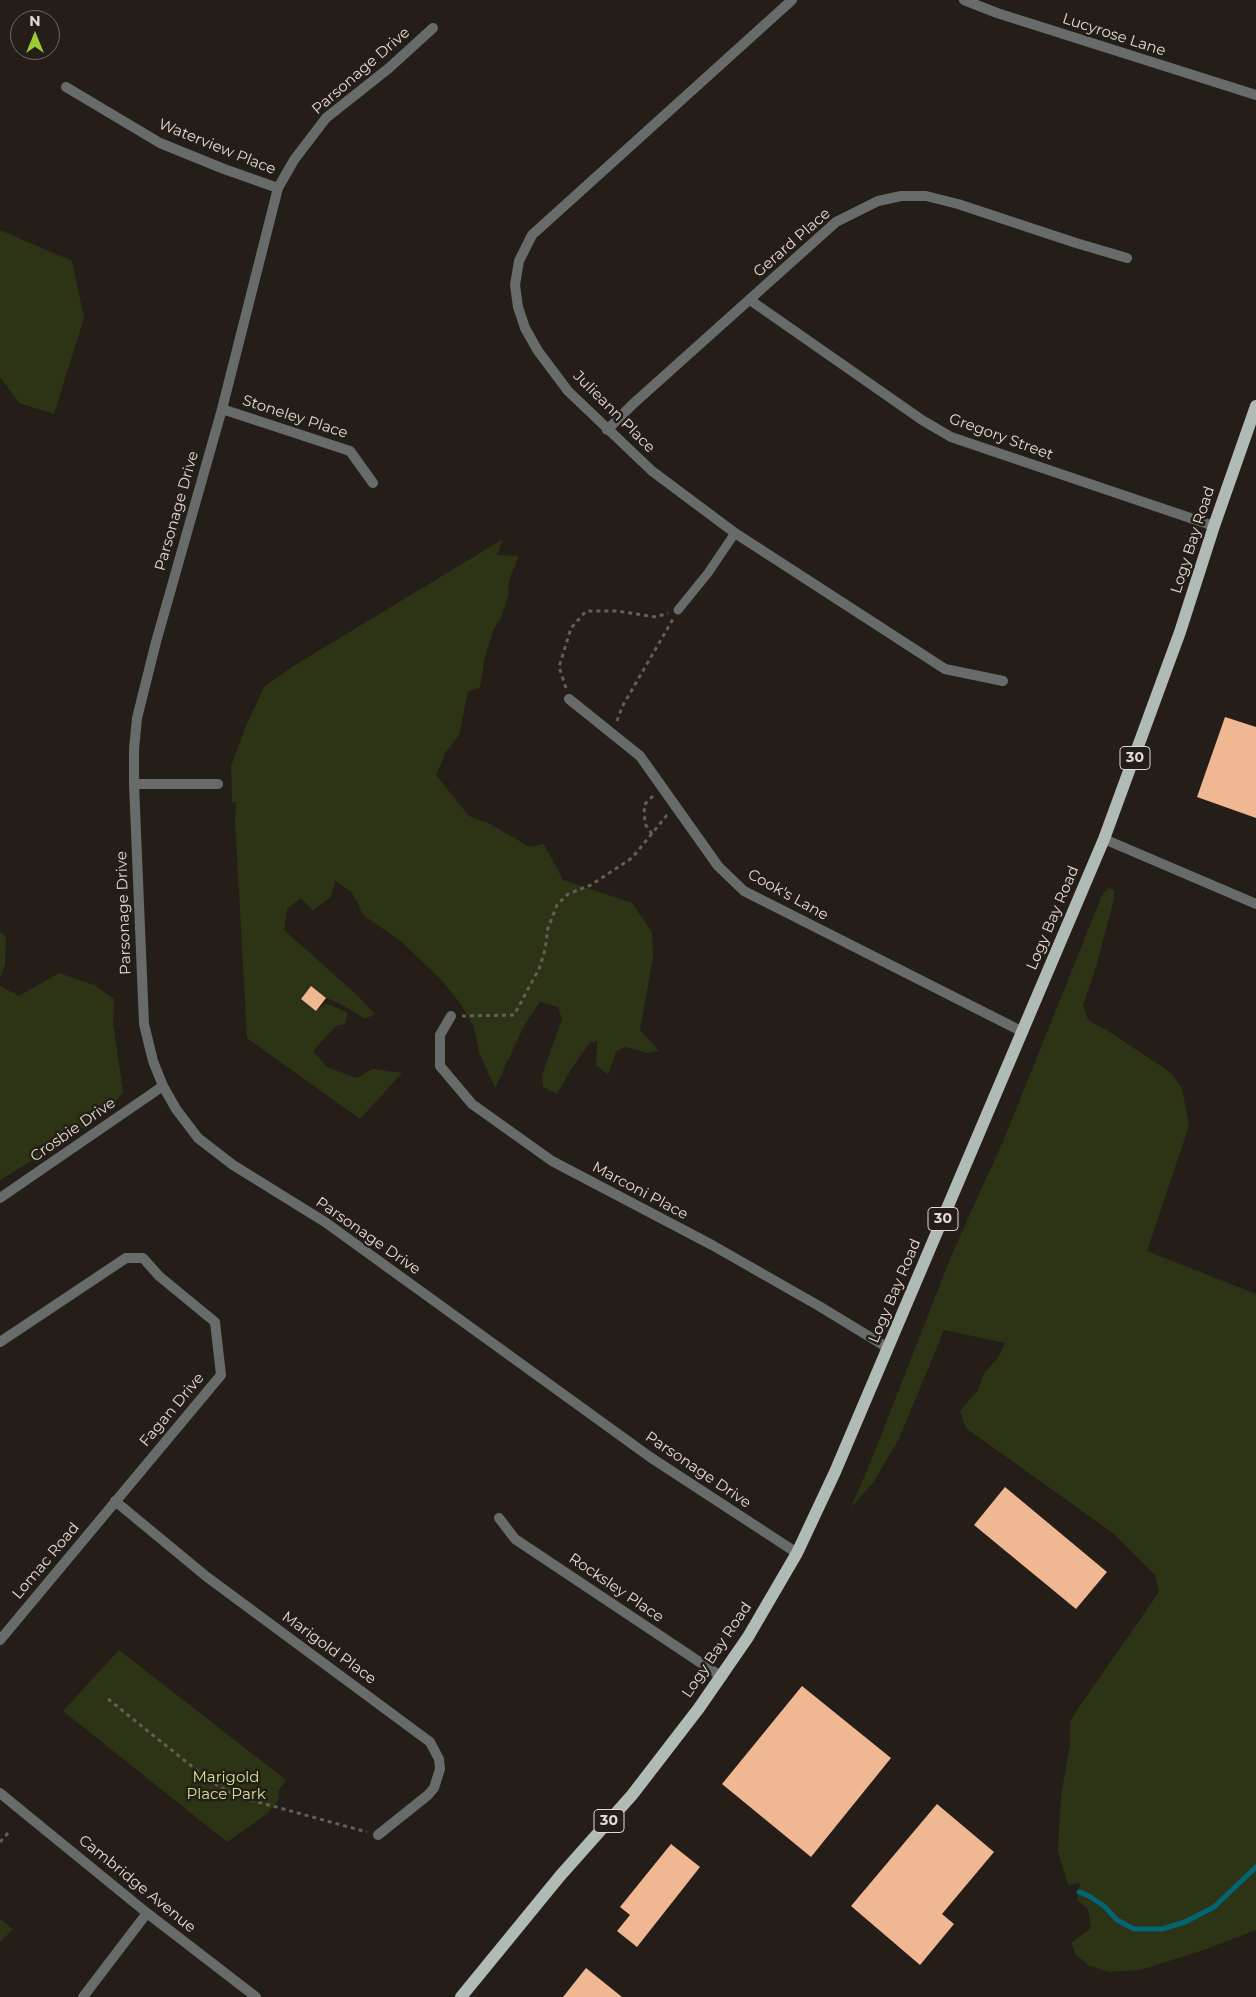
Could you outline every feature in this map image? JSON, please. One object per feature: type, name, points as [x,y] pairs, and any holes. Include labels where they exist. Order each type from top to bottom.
[{"type":"main road","name":"Logy Bay Road","points":[[461,1997],[560,1876],[632,1795],[722,1677],[748,1637],[797,1552],[835,1472],[1104,839],[1180,632],[1214,526],[1252,430],[1256,406]]},
{"type":"street","name":"Julieann Place","points":[[792,0],[532,235],[519,261],[515,286],[518,307],[525,328],[538,350],[568,391],[652,471],[735,533],[944,669],[1002,681]]},
{"type":"street","name":"Lucyrose Lane","points":[[964,0],[997,13],[1256,95]]},
{"type":"street","name":"Parsonage Drive","points":[[434,28],[389,68],[326,118],[294,160],[278,188],[222,409],[158,633],[137,718],[134,749],[134,784],[144,1024],[153,1061],[163,1086],[176,1109],[198,1138],[234,1165],[325,1222],[650,1457],[797,1552]]},
{"type":"street","name":"Waterview Place","points":[[66,87],[160,143],[278,188]]},
{"type":"street","name":"Gerard Place","points":[[607,430],[633,404],[836,222],[878,200],[901,196],[926,196],[958,204],[1127,258]]},
{"type":"street","name":"Gregory Street","points":[[750,300],[922,420],[951,437],[1214,526]]},
{"type":"street","name":"Stoneley Place","points":[[222,409],[350,451],[373,483]]},
{"type":"street","name":"Cook's Lane","points":[[569,699],[640,756],[718,866],[744,891],[1023,1032]]},
{"type":"street","points":[[134,784],[218,784]]},
{"type":"street","points":[[1104,839],[1256,904]]},
{"type":"street","name":"Marconi Place","points":[[451,1016],[440,1035],[440,1066],[472,1104],[552,1162],[712,1245],[820,1306],[888,1348]]},
{"type":"street","name":"Crosbie Drive","points":[[0,1198],[163,1086]]},
{"type":"street","name":"Fagan Drive","points":[[0,1342],[126,1258],[143,1258],[159,1276],[215,1322],[221,1375],[115,1501]]},
{"type":"street","name":"Lomac Road","points":[[0,1640],[115,1501]]},
{"type":"street","name":"Marigold Place","points":[[115,1501],[207,1577],[430,1742],[439,1759],[440,1769],[434,1788],[428,1795],[378,1835]]},
{"type":"street","name":"Rocksley Place","points":[[499,1518],[515,1539],[722,1677]]},
{"type":"street","name":"Cambridge Avenue","points":[[0,1793],[147,1913],[256,1997]]},
{"type":"street","points":[[83,1997],[147,1913]]},
{"type":"lane","points":[[678,610],[708,573],[735,533]]},
{"type":"path","points":[[569,699],[559,667],[571,628],[586,611],[617,611],[656,617],[678,610]]},
{"type":"path","points":[[612,735],[622,707],[678,610]]},
{"type":"path","points":[[652,834],[645,824],[644,805],[652,797],[664,790]]},
{"type":"path","points":[[451,1016],[514,1016],[539,969],[545,950],[548,928],[557,905],[568,894],[591,885],[632,858],[675,805]]},
{"type":"path","points":[[108,1699],[210,1781],[236,1796],[378,1835]]},
{"type":"path","points":[[0,1842],[10,1831]]},
{"type":"green space","points":[[0,230],[72,261],[84,318],[54,414],[19,403],[0,377]]},
{"type":"green space","points":[[503,539],[497,555],[519,556],[509,580],[508,597],[500,620],[494,628],[485,657],[480,687],[468,692],[459,735],[446,752],[436,775],[469,816],[490,824],[530,847],[544,844],[563,880],[632,903],[652,932],[653,957],[640,1030],[659,1051],[647,1053],[626,1047],[616,1051],[608,1075],[596,1065],[597,1042],[590,1042],[557,1094],[543,1087],[542,1075],[562,1019],[558,1007],[540,1002],[525,1024],[495,1088],[479,1052],[474,1027],[460,1003],[444,983],[402,942],[363,915],[352,892],[335,881],[331,897],[313,910],[301,898],[287,909],[284,930],[357,995],[375,1014],[365,1019],[343,1005],[326,998],[311,986],[301,999],[316,1011],[326,1003],[348,1013],[345,1024],[336,1026],[313,1051],[327,1067],[356,1078],[373,1069],[402,1073],[360,1119],[247,1038],[235,821],[236,802],[232,802],[231,766],[245,728],[264,687],[292,667]]},
{"type":"green space","points":[[1109,888],[1114,890],[1114,899],[1096,967],[1083,1005],[1088,1020],[1170,1072],[1182,1088],[1189,1126],[1147,1251],[1256,1294],[1256,1930],[1201,1951],[1140,1970],[1109,1972],[1090,1966],[1076,1955],[1071,1943],[1091,1928],[1088,1909],[1077,1900],[1080,1883],[1068,1885],[1058,1851],[1061,1796],[1070,1745],[1070,1722],[1159,1592],[1155,1575],[1113,1533],[966,1428],[960,1411],[978,1390],[984,1373],[998,1358],[1005,1343],[944,1330],[899,1439],[873,1483],[851,1507],[871,1461],[952,1254],[1004,1139],[1103,893]]},
{"type":"green space","points":[[0,932],[6,937],[5,965],[0,977]]},
{"type":"green space","points":[[59,973],[94,985],[114,999],[113,1022],[123,1092],[107,1111],[64,1141],[0,1180],[0,986],[19,996]]},
{"type":"green space","name":"Marigold Place Park","points":[[119,1650],[286,1780],[278,1791],[279,1799],[268,1813],[227,1842],[63,1711]]},
{"type":"green space","points":[[0,1919],[13,1929],[0,1942]]},
{"type":"building","points":[[1225,717],[1256,727],[1256,818],[1197,797]]},
{"type":"building","points":[[311,986],[326,998],[316,1011],[301,999]]},
{"type":"building","points":[[1005,1487],[1107,1572],[1076,1609],[974,1525]]},
{"type":"building","points":[[802,1686],[891,1758],[811,1857],[722,1784]]},
{"type":"building","points":[[937,1804],[994,1852],[942,1914],[954,1924],[920,1965],[851,1906]]},
{"type":"building","points":[[671,1844],[700,1867],[637,1947],[617,1931],[630,1915],[620,1907]]},
{"type":"building","points":[[586,1968],[622,1997],[563,1997]]},
{"type":"waterway","points":[[1079,1892],[1104,1906],[1117,1920],[1134,1929],[1162,1929],[1185,1922],[1214,1907],[1256,1867]]}]
